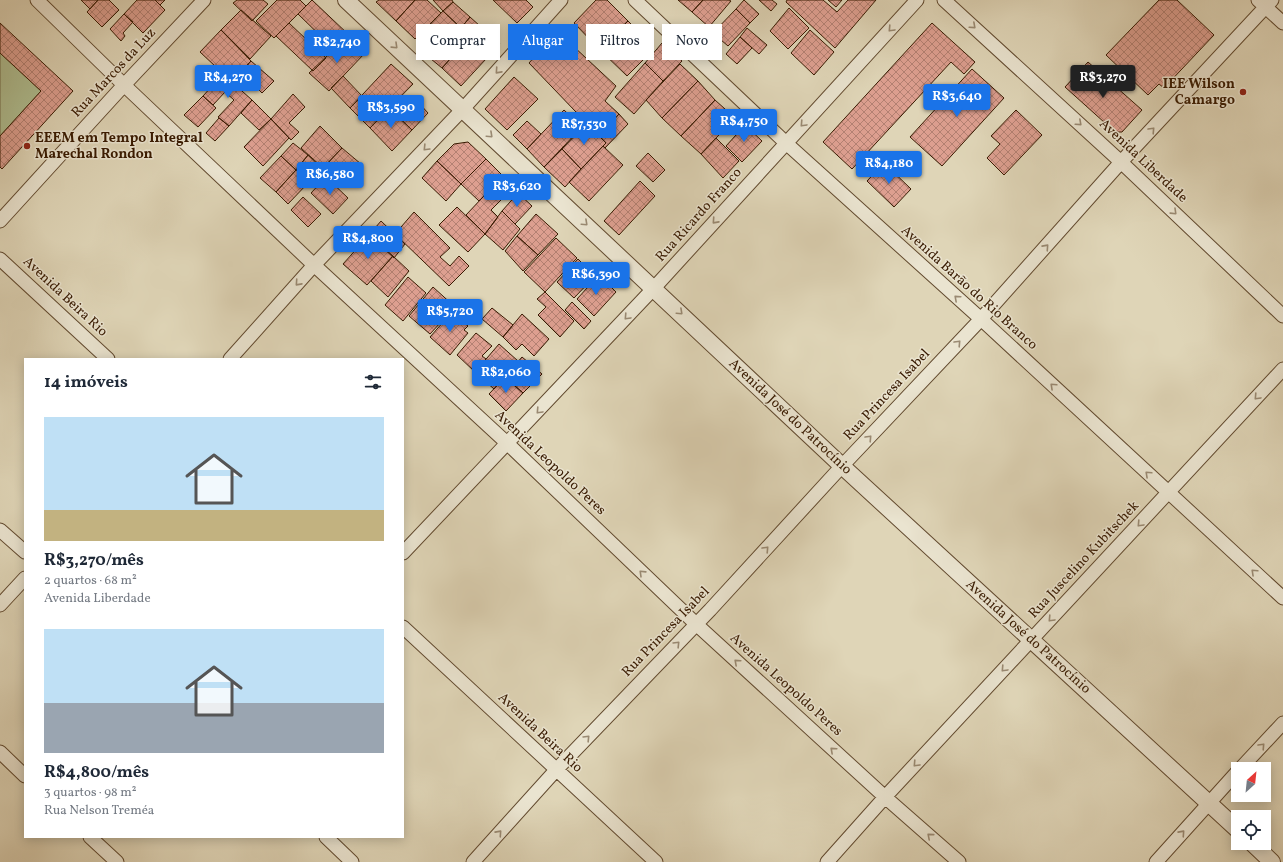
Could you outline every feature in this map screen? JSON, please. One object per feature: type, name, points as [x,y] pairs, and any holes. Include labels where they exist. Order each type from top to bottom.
[{"type":"street","name":"Avenida Leopoldo Peres","points":[[37,0],[124,85],[314,265],[508,444],[696,624],[885,797],[959,862]]},
{"type":"street","name":"Rua Marcos da Luz","points":[[0,221],[204,0]]},
{"type":"street","name":"Avenida José do Patrocínio","points":[[346,0],[842,466],[1031,641],[1155,752],[1231,823]]},
{"type":"street","points":[[231,358],[314,265],[463,110],[561,0]]},
{"type":"street","name":"Avenida Barão do Rio Branco","points":[[635,0],[786,143],[981,319],[1283,598]]},
{"type":"street","name":"Rua Ricardo Franco","points":[[404,553],[654,288],[917,0]]},
{"type":"street","name":"Avenida Liberdade","points":[[944,0],[1121,162],[1283,316]]},
{"type":"street","points":[[1265,2],[1283,23]]},
{"type":"street","name":"Rua Princesa Isabel","points":[[473,862],[556,770],[710,610],[842,466],[981,319],[1265,2]]},
{"type":"street","name":"Avenida Beira Rio","points":[[0,259],[107,358]]},
{"type":"street","name":"Rua Juscelino Kubitschek","points":[[826,862],[1283,369]]},
{"type":"street","points":[[0,530],[24,551]]},
{"type":"street","points":[[0,605],[24,579]]},
{"type":"street","name":"Avenida Beira Rio","points":[[404,628],[656,862]]},
{"type":"street","points":[[1247,762],[1283,723]]},
{"type":"street","points":[[0,752],[24,775]]},
{"type":"street","points":[[1156,862],[1231,779]]},
{"type":"street","points":[[91,838],[117,862]]},
{"type":"street","points":[[327,838],[352,862]]},
{"type":"street","points":[[1259,850],[1272,862]]},
{"type":"green space","points":[[0,53],[41,91],[0,136]]},
{"type":"building","points":[[81,0],[98,0],[90,9]]},
{"type":"building","points":[[98,0],[109,0],[119,10],[102,27],[87,12]]},
{"type":"building","points":[[137,0],[155,0],[165,10],[143,33],[124,14]]},
{"type":"building","points":[[155,0],[165,0],[160,5]]},
{"type":"building","points":[[237,0],[263,0],[268,4],[252,21],[233,3]]},
{"type":"building","points":[[277,0],[300,0],[306,6],[274,38],[256,21]]},
{"type":"building","points":[[312,0],[349,35],[335,50],[298,14]]},
{"type":"building","points":[[379,0],[415,0],[396,21],[376,2]]},
{"type":"building","points":[[415,0],[427,0],[441,13],[430,24],[416,24],[415,39],[396,21]]},
{"type":"building","points":[[433,0],[452,0],[453,2],[443,11]]},
{"type":"building","points":[[493,0],[526,0],[533,7],[517,23]]},
{"type":"building","points":[[596,0],[607,0],[628,21],[625,24],[586,24],[586,35],[578,27],[578,24],[574,23]]},
{"type":"building","points":[[678,0],[703,0],[692,12]]},
{"type":"building","points":[[703,0],[731,1],[712,24],[706,24],[692,12]]},
{"type":"building","points":[[744,0],[759,14],[750,23],[736,9]]},
{"type":"building","points":[[759,0],[772,0],[777,4],[771,11]]},
{"type":"building","points":[[787,0],[823,0],[837,12],[848,0],[876,0],[835,48],[786,2]]},
{"type":"building","points":[[828,0],[842,0],[836,7]]},
{"type":"building","points":[[1159,0],[1177,0],[1214,35],[1164,88],[1159,84],[1148,95],[1106,55]]},
{"type":"building","points":[[453,2],[470,17],[464,24],[457,24],[443,11]]},
{"type":"building","points":[[789,8],[809,28],[788,49],[770,31]]},
{"type":"building","points":[[736,9],[750,23],[728,46],[722,41],[722,24]]},
{"type":"building","points":[[241,10],[271,36],[250,59],[221,30]]},
{"type":"building","points":[[443,11],[457,24],[430,24]]},
{"type":"building","points":[[124,14],[133,22],[123,33],[125,36],[121,41],[110,29]]},
{"type":"building","points":[[470,17],[478,24],[464,24]]},
{"type":"building","points":[[0,23],[73,91],[2,169],[0,167],[0,136],[41,91],[0,53]]},
{"type":"building","points":[[289,23],[326,58],[313,71],[276,36]]},
{"type":"building","points":[[932,23],[975,62],[964,74],[951,62],[852,169],[823,142]]},
{"type":"building","points":[[747,28],[767,45],[759,54],[740,37]]},
{"type":"building","points":[[221,30],[251,61],[232,82],[200,52]]},
{"type":"building","points":[[810,30],[834,52],[814,75],[791,53]]},
{"type":"building","points":[[347,37],[365,53],[329,91],[309,73]]},
{"type":"building","points":[[740,37],[752,48],[737,64],[726,54]]},
{"type":"building","points":[[662,43],[662,60],[682,61],[663,81],[645,63],[648,60],[654,60],[654,52]]},
{"type":"building","points":[[578,51],[586,58],[586,60],[588,60],[616,86],[605,101],[619,114],[599,136],[529,63],[532,60],[578,60]]},
{"type":"building","points":[[432,60],[449,60],[442,68]]},
{"type":"building","points":[[449,60],[485,60],[461,86],[442,68]]},
{"type":"building","points":[[610,60],[643,60],[627,76]]},
{"type":"building","points":[[251,61],[274,81],[262,93],[241,72]]},
{"type":"building","points":[[1088,62],[1142,110],[1122,132],[1115,132],[1065,87]]},
{"type":"building","points":[[645,63],[663,81],[634,114],[615,97]]},
{"type":"building","points":[[391,64],[413,84],[370,128],[350,108]]},
{"type":"building","points":[[680,64],[698,81],[662,118],[646,100]]},
{"type":"building","points":[[972,69],[1004,98],[942,166],[910,137]]},
{"type":"building","points":[[223,74],[252,100],[229,126],[218,117],[234,100],[225,92],[213,105],[203,96]]},
{"type":"building","points":[[343,76],[362,96],[350,108],[331,88]]},
{"type":"building","points":[[514,77],[538,99],[507,130],[485,109]]},
{"type":"building","points":[[698,81],[715,100],[681,136],[662,118]]},
{"type":"building","points":[[293,94],[305,107],[289,123],[299,132],[291,140],[271,119]]},
{"type":"building","points":[[203,96],[216,108],[198,127],[184,115]]},
{"type":"building","points":[[399,98],[412,109],[418,102],[428,113],[412,130],[389,108]]},
{"type":"building","points":[[252,100],[271,119],[259,130],[241,113]]},
{"type":"building","points":[[715,100],[735,118],[701,154],[681,136]]},
{"type":"building","points":[[389,108],[412,130],[392,151],[370,128]]},
{"type":"building","points":[[564,110],[582,127],[544,167],[527,149]]},
{"type":"building","points":[[1016,110],[1042,135],[1004,175],[987,158],[1000,144],[991,136]]},
{"type":"building","points":[[619,114],[628,124],[605,148],[603,146],[606,143],[599,136]]},
{"type":"building","points":[[219,118],[229,126],[215,141],[206,133]]},
{"type":"building","points":[[271,119],[289,138],[263,166],[244,147]]},
{"type":"building","points":[[527,121],[541,134],[527,149],[513,135]]},
{"type":"building","points":[[587,123],[606,143],[581,169],[562,149]]},
{"type":"building","points":[[745,125],[762,141],[742,162],[726,146]]},
{"type":"building","points":[[320,126],[342,148],[323,168],[301,148]]},
{"type":"building","points":[[716,138],[739,161],[723,178],[701,154]]},
{"type":"building","points":[[468,142],[486,159],[461,184],[437,161],[454,144]]},
{"type":"building","points":[[293,143],[308,155],[296,170],[281,156]]},
{"type":"building","points":[[603,146],[623,165],[589,201],[569,182]]},
{"type":"building","points":[[342,148],[361,164],[341,186],[323,168]]},
{"type":"building","points":[[562,149],[581,169],[565,187],[544,167]]},
{"type":"building","points":[[648,153],[665,170],[653,182],[636,166]]},
{"type":"building","points":[[308,155],[327,173],[314,187],[296,170]]},
{"type":"building","points":[[281,156],[296,170],[276,192],[260,178]]},
{"type":"building","points":[[486,159],[503,176],[479,201],[461,184]]},
{"type":"building","points":[[437,161],[461,184],[446,201],[422,178]]},
{"type":"building","points":[[884,163],[911,189],[894,207],[867,181]]},
{"type":"building","points":[[296,170],[309,182],[288,204],[276,192]]},
{"type":"building","points":[[326,177],[348,198],[333,214],[311,193]]},
{"type":"building","points":[[499,180],[511,190],[491,210],[498,217],[485,234],[466,215]]},
{"type":"building","points":[[640,181],[655,196],[619,235],[604,221]]},
{"type":"building","points":[[518,193],[532,206],[515,224],[502,211]]},
{"type":"building","points":[[303,197],[321,214],[308,227],[291,210]]},
{"type":"building","points":[[457,207],[485,234],[468,252],[439,225]]},
{"type":"building","points":[[502,211],[520,229],[503,250],[485,234]]},
{"type":"building","points":[[414,212],[450,248],[440,257],[450,266],[459,256],[469,266],[449,286],[395,234]]},
{"type":"building","points":[[536,214],[558,234],[538,255],[517,236]]},
{"type":"building","points":[[381,221],[405,244],[394,258],[369,235]]},
{"type":"building","points":[[369,235],[393,256],[367,285],[343,264]]},
{"type":"building","points":[[517,236],[538,255],[523,271],[505,251]]},
{"type":"building","points":[[556,238],[577,258],[545,292],[524,272]]},
{"type":"building","points":[[393,256],[409,271],[388,297],[371,281]]},
{"type":"building","points":[[578,259],[595,276],[574,298],[557,282]]},
{"type":"building","points":[[599,275],[616,292],[594,316],[577,299]]},
{"type":"building","points":[[408,277],[426,293],[403,321],[385,305]]},
{"type":"building","points":[[433,287],[455,307],[430,334],[409,316]]},
{"type":"building","points":[[545,292],[574,321],[560,337],[538,315],[546,307],[537,299]]},
{"type":"building","points":[[572,302],[591,321],[584,329],[565,310]]},
{"type":"building","points":[[492,308],[513,325],[503,337],[482,319]]},
{"type":"building","points":[[452,312],[468,326],[464,330],[468,333],[450,355],[430,337]]},
{"type":"building","points":[[522,314],[549,339],[534,356],[522,344],[516,350],[503,337]]},
{"type":"building","points":[[476,333],[492,346],[482,356],[486,359],[475,372],[457,355]]},
{"type":"building","points":[[499,344],[518,361],[494,389],[475,372]]},
{"type":"building","points":[[522,357],[542,374],[523,393],[505,377]]},
{"type":"building","points":[[505,377],[523,393],[506,411],[489,394]]},
{"type":"place","name":"IEE Wilson Camargo","points":[[1243,92]]},
{"type":"place","name":"EEEM em Tempo Integral Marechal Rondon","points":[[27,146]]}]
